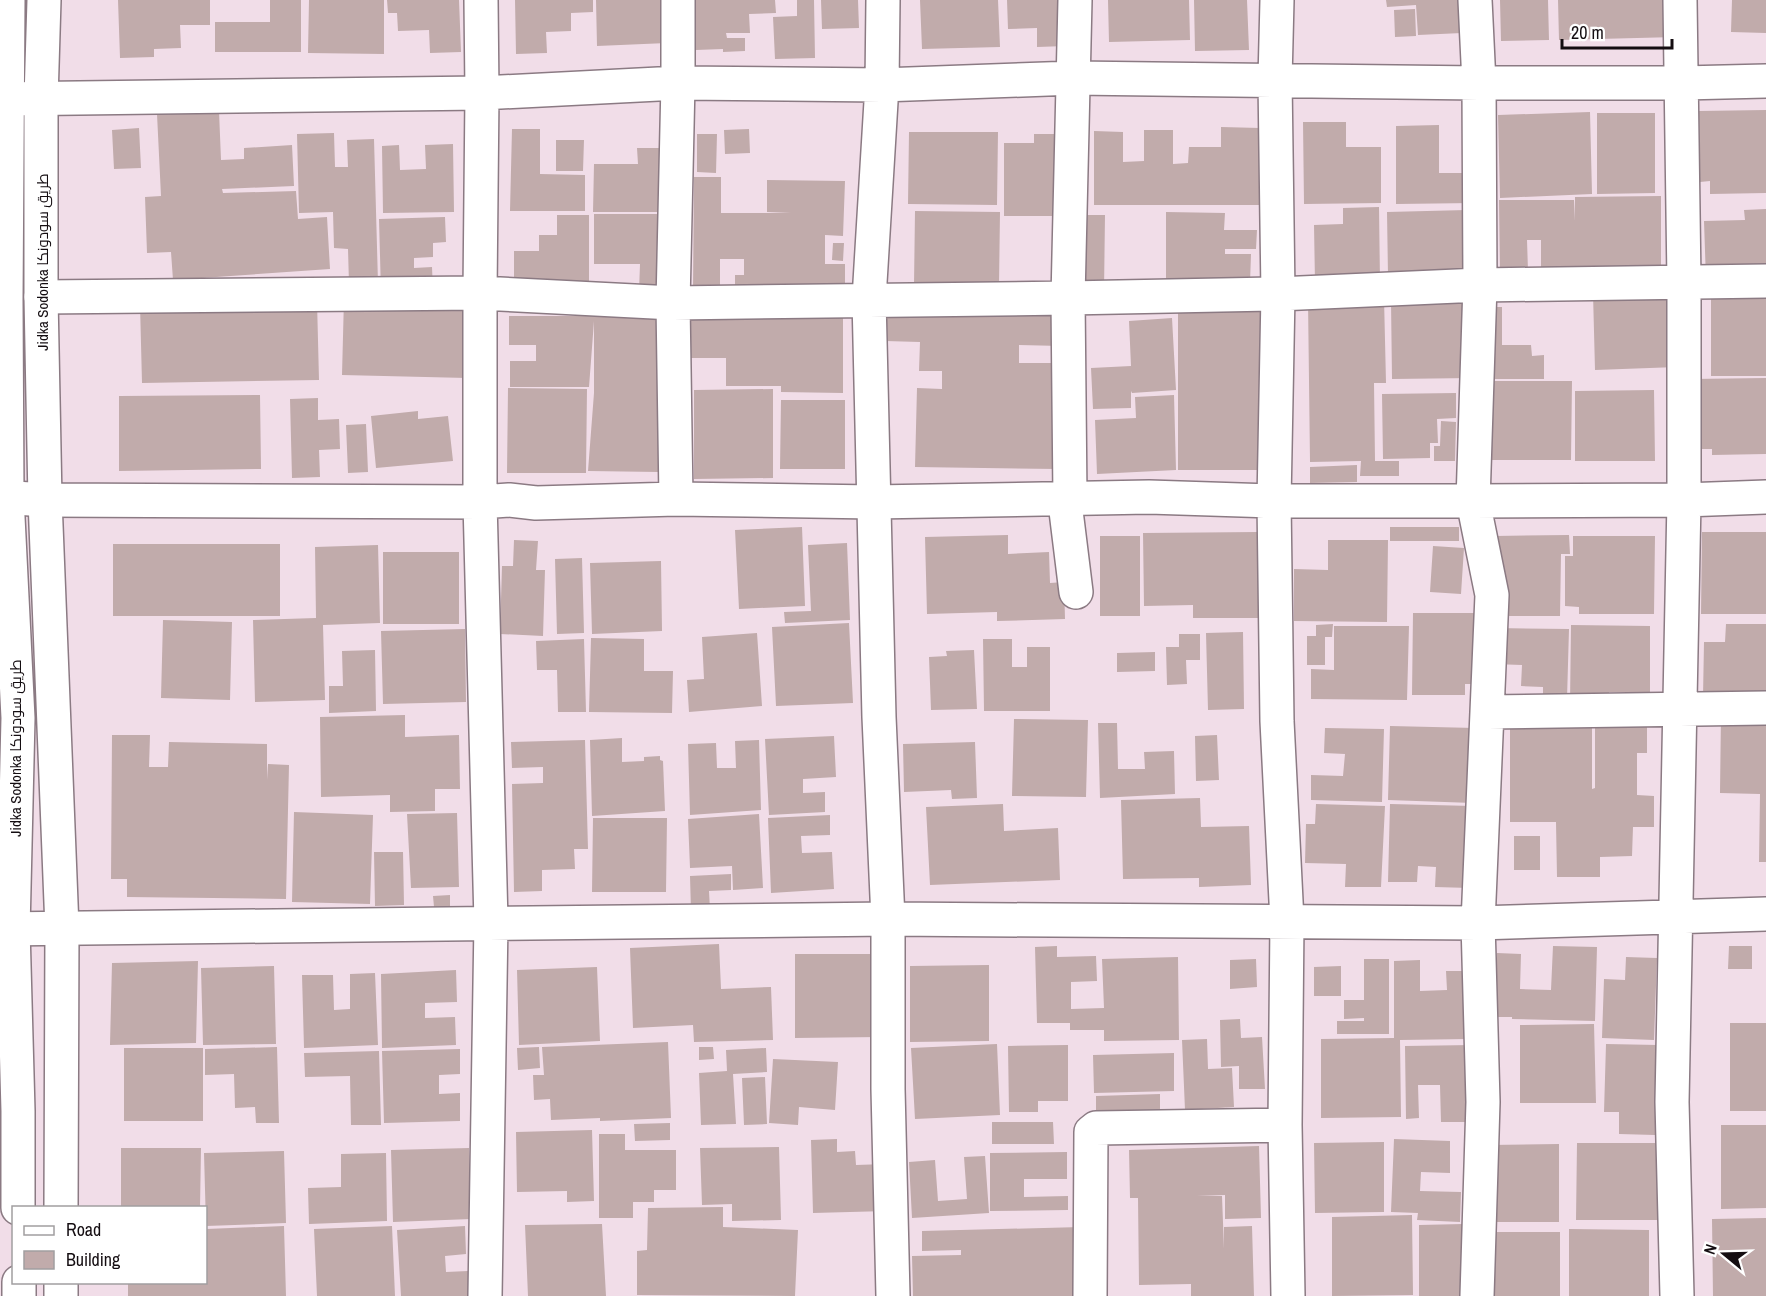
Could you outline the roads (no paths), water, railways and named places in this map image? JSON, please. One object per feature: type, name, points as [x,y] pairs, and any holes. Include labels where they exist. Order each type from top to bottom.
[{"type":"street","name":"Jidka Sodonka طريق سودونكا","points":[[8,0],[3,99],[4,497],[9,718],[6,929],[18,1111],[18,1206]]},
{"type":"street","name":"Jidka Sodonka طريق سودونكا","points":[[44,0],[41,99],[41,297],[45,500],[62,928],[61,1206]]},
{"type":"street","points":[[481,0],[480,502],[491,922],[485,1296]]},
{"type":"street","points":[[676,499],[674,303],[678,0]]},
{"type":"street","points":[[883,0],[882,85],[868,299],[879,717],[888,919],[888,1089],[893,1296]]},
{"type":"street","points":[[1075,0],[1068,298],[1070,499],[1066,511],[1076,592]]},
{"type":"street","points":[[1277,0],[1275,80],[1278,294],[1274,501],[1277,721],[1287,921],[1285,1125],[1288,1296]]},
{"type":"street","points":[[1475,0],[1479,83],[1480,285],[1473,501],[1492,595],[1478,923],[1484,1102],[1477,1296]]},
{"type":"street","points":[[1677,1296],[1672,1102],[1684,500],[1683,83],[1680,0]]},
{"type":"street","points":[[3,99],[482,93],[678,83],[882,85],[1074,78],[1479,83],[1766,81]]},
{"type":"street","points":[[41,297],[480,293],[674,303],[1278,294],[1480,285],[1766,281]]},
{"type":"street","points":[[4,497],[45,500],[480,502],[509,500],[536,503],[676,499],[874,502],[1149,497],[1274,501],[1473,501],[1684,500],[1766,497]]},
{"type":"street","points":[[1488,712],[1766,708]]},
{"type":"street","points":[[6,929],[888,919],[1478,923],[1766,914]]},
{"type":"street","points":[[1090,1296],[1091,1132],[1096,1128],[1285,1125]]}]
